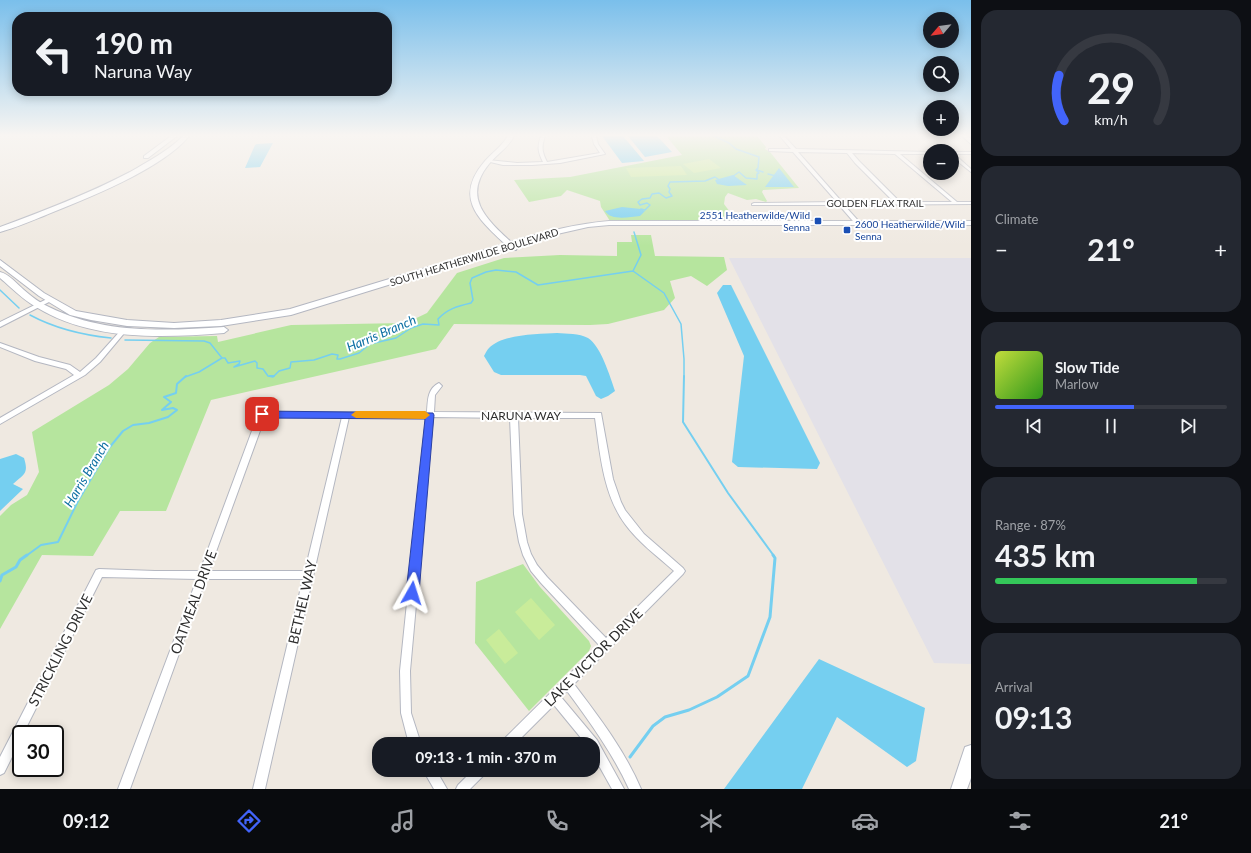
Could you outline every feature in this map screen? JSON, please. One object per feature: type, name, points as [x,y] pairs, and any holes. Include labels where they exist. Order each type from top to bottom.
[{"type":"main road","points":[[0,226],[71,196],[117,173]]},
{"type":"main road","points":[[0,230],[78,200],[132,173]]},
{"type":"main road","points":[[479,173],[472,191],[474,202],[482,217],[512,247]]},
{"type":"main road","points":[[0,223],[71,196]]},
{"type":"main road","name":"SOUTH HEATHERWILDE BOULEVARD","points":[[0,274],[37,305],[63,318],[108,329],[176,332],[232,329],[293,317],[325,305],[512,247],[542,235],[588,225],[609,223],[859,225],[971,228]]},
{"type":"main road","name":"SOUTH HEATHERWILDE BOULEVARD","points":[[859,225],[971,223]]},
{"type":"main road","name":"SOUTH HEATHERWILDE BOULEVARD","points":[[0,262],[47,299],[71,312],[116,322],[175,325],[222,324],[256,319],[325,305]]},
{"type":"main road","points":[[959,789],[971,753]]},
{"type":"street","points":[[814,173],[859,225]]},
{"type":"street","points":[[868,173],[898,204]]},
{"type":"street","points":[[920,173],[956,203]]},
{"type":"street","name":"GOLDEN FLAX TRAIL","points":[[754,204],[971,203]]},
{"type":"street","points":[[0,326],[47,299]]},
{"type":"street","points":[[0,320],[37,305]]},
{"type":"street","points":[[0,421],[79,375],[98,360],[124,330]]},
{"type":"street","points":[[0,345],[37,359],[68,367],[79,375]]},
{"type":"street","points":[[413,737],[406,713],[405,671],[432,394],[439,386]]},
{"type":"street","name":"NARUNA WAY","points":[[262,414],[598,415],[611,486],[622,512],[641,536],[680,571]]},
{"type":"street","name":"OATMEAL DRIVE","points":[[124,789],[262,414]]},
{"type":"street","name":"BETHEL WAY","points":[[259,789],[346,415]]},
{"type":"street","points":[[514,415],[518,514],[527,555],[534,568],[544,580],[605,645]]},
{"type":"street","name":"LAKE VICTOR DRIVE","points":[[514,737],[680,571]]},
{"type":"street","name":"STRICKLING DRIVE","points":[[0,769],[99,573],[203,575]]},
{"type":"street","points":[[203,575],[309,575]]},
{"type":"street","points":[[567,683],[610,740],[636,789]]},
{"type":"street","points":[[554,696],[588,737]]},
{"type":"street","points":[[600,757],[618,789]]},
{"type":"street","points":[[433,777],[441,789]]},
{"type":"street","points":[[462,789],[474,777]]},
{"type":"shaded area","points":[[729,258],[971,258],[971,664],[934,663]]},
{"type":"green space","points":[[591,173],[787,173],[799,188],[763,190],[762,192],[767,201],[766,202],[756,199],[747,200],[728,193],[725,197],[724,204],[730,212],[752,220],[610,221],[601,207],[600,201],[567,190],[561,196],[529,202],[514,180],[570,177]]},
{"type":"green space","points":[[629,173],[686,173],[687,175],[631,177]]},
{"type":"green space","points":[[631,235],[651,235],[655,256],[724,257],[727,270],[707,286],[691,276],[670,281],[675,298],[664,310],[608,324],[454,324],[436,349],[211,400],[166,511],[120,511],[93,556],[42,555],[0,629],[0,516],[11,505],[27,495],[39,472],[32,432],[109,385],[128,369],[150,343],[159,337],[217,336],[218,342],[291,325],[406,323],[427,313],[457,273],[504,258],[560,255],[617,256],[617,242],[632,242]]},
{"type":"green space","points":[[523,564],[540,587],[589,641],[591,646],[589,651],[529,711],[475,643],[476,582]]},
{"type":"green space","points":[[531,598],[555,625],[539,640],[515,612]]},
{"type":"green space","points":[[499,629],[518,653],[505,664],[486,640]]},
{"type":"water","points":[[775,173],[783,173],[794,187],[765,187]]},
{"type":"water","points":[[733,175],[747,185],[728,186],[717,184],[715,180]]},
{"type":"water","points":[[622,207],[641,209],[645,211],[640,216],[621,218],[611,216],[605,211]]},
{"type":"water","points":[[723,285],[731,285],[820,463],[817,469],[738,467],[732,462],[744,356],[717,293]]},
{"type":"water","points":[[557,333],[581,335],[593,342],[601,355],[615,391],[601,399],[596,396],[586,376],[580,375],[501,375],[494,372],[484,356],[489,348],[495,343],[511,337],[531,334]]},
{"type":"water","points":[[16,454],[24,458],[26,471],[23,476],[13,484],[23,489],[0,511],[0,459]]},
{"type":"water","points":[[819,659],[925,708],[916,761],[907,767],[837,717],[802,789],[724,789]]},
{"type":"waterway","name":"Harris Branch","points":[[732,177],[738,173]]},
{"type":"waterway","name":"Harris Branch","points":[[740,173],[746,178],[757,179],[757,174],[759,173]]},
{"type":"waterway","points":[[768,174],[776,176]]},
{"type":"waterway","name":"Harris Branch","points":[[641,209],[645,210],[650,205],[647,203],[640,205],[638,202],[642,199],[650,198],[652,194],[659,193],[666,198],[672,196],[669,192],[670,189],[668,186],[670,182],[705,181],[715,177],[718,179]]},
{"type":"waterway","name":"Harris Branch","points":[[633,271],[641,255],[634,232]]},
{"type":"waterway","name":"Harris Branch","points":[[274,376],[279,371],[290,368],[291,362],[314,360],[332,354],[338,355],[337,359],[340,359],[359,353],[370,344],[396,338],[411,328],[423,324],[439,325],[438,319],[449,310],[471,303],[473,300],[470,283],[472,278],[486,272],[496,270],[516,272],[538,285],[633,271]]},
{"type":"waterway","points":[[633,271],[664,293],[681,324],[684,376]]},
{"type":"waterway","points":[[0,290],[19,308]]},
{"type":"waterway","points":[[30,315],[69,331],[111,338]]},
{"type":"waterway","points":[[125,340],[204,341],[210,343],[222,358]]},
{"type":"waterway","name":"Harris Branch","points":[[185,377],[199,372],[222,358]]},
{"type":"waterway","name":"Harris Branch","points":[[222,358],[225,358],[228,363],[240,361],[239,364],[234,367],[255,361],[257,363],[257,368],[263,369],[268,376],[274,376]]},
{"type":"waterway","name":"Harris Branch","points":[[26,556],[41,545],[58,542],[78,501],[109,448],[123,431],[133,425],[149,423],[168,417],[177,410],[173,408],[162,410],[171,402],[164,397],[176,393],[177,384],[186,376]]},
{"type":"waterway","points":[[684,376],[683,422],[728,493],[774,556]]},
{"type":"waterway","name":"Harris Branch","points":[[0,581],[2,575],[16,567],[20,560],[27,555]]},
{"type":"waterway","points":[[630,757],[653,726],[665,717],[689,710],[717,697],[748,676],[770,617],[775,558],[773,555]]},
{"type":"slow traffic","points":[[356,415],[425,415]]},
{"type":"place","name":"2551 Heatherwilde/Wild Senna","points":[[818,221]]},
{"type":"place","name":"2600 Heatherwilde/Wild Senna","points":[[847,230]]},
{"type":"route","points":[[262,414],[430,415],[412,593]]}]
